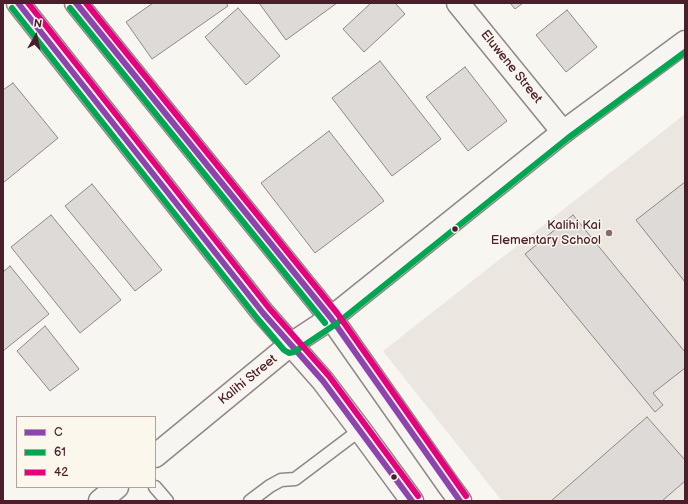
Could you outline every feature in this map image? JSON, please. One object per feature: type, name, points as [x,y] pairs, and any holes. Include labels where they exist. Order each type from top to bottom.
[{"type":"main road","points":[[18,3],[263,313],[290,346],[323,381],[360,430],[409,500]]},
{"type":"main road","points":[[76,3],[331,318],[460,501]]},
{"type":"main road","name":"Eluwene Street","points":[[458,3],[563,132]]},
{"type":"main road","name":"Kalihi Street","points":[[156,455],[290,346],[331,318],[563,132],[685,42]]},
{"type":"main road","points":[[100,501],[117,488]]},
{"type":"lane","points":[[250,501],[270,486],[281,480],[295,479],[360,430]]},
{"type":"lane","points":[[156,488],[167,501]]},
{"type":"shaded area","name":"Kalihi Kai Elementary School","points":[[685,114],[685,501],[502,501],[383,351]]},
{"type":"building","points":[[153,3],[226,3],[228,6],[152,59],[126,22]]},
{"type":"building","points":[[259,3],[337,3],[286,40]]},
{"type":"building","points":[[371,3],[395,3],[405,14],[364,52],[343,29]]},
{"type":"building","points":[[510,3],[523,3],[515,9]]},
{"type":"building","points":[[238,8],[280,56],[246,85],[205,37]]},
{"type":"building","points":[[567,10],[597,47],[566,72],[536,35]]},
{"type":"building","points":[[380,61],[441,139],[392,176],[332,98]]},
{"type":"building","points":[[465,67],[507,121],[468,151],[426,97]]},
{"type":"building","points":[[13,83],[58,138],[3,183],[3,90]]},
{"type":"building","points":[[329,131],[384,201],[315,253],[261,183]]},
{"type":"building","points":[[685,182],[685,282],[636,220]]},
{"type":"building","points":[[92,184],[162,270],[135,291],[65,206]]},
{"type":"building","points":[[51,215],[121,300],[80,333],[11,247]]},
{"type":"building","points":[[573,215],[685,352],[685,368],[653,393],[663,405],[655,412],[525,254]]},
{"type":"building","points":[[10,266],[49,314],[3,351],[3,272]]},
{"type":"building","points":[[45,326],[79,369],[50,391],[17,351]]},
{"type":"building","points":[[647,417],[685,460],[685,481],[662,501],[551,501]]},
{"type":"transit line","name":"C","points":[[18,3],[263,313],[323,381],[412,501]]},
{"type":"transit line","name":"42","points":[[28,3],[269,308],[329,376],[418,496]]},
{"type":"transit line","name":"C","points":[[76,3],[331,318],[460,501]]},
{"type":"transit line","name":"42","points":[[86,3],[337,313],[466,496]]},
{"type":"transit line","name":"61","points":[[12,8],[257,318],[284,350],[289,353],[294,352],[336,324],[568,138],[685,52]]},
{"type":"transit line","name":"61","points":[[70,8],[325,323]]},
{"type":"place","name":"Kalihi Kai Elementary School","points":[[609,233]]}]
